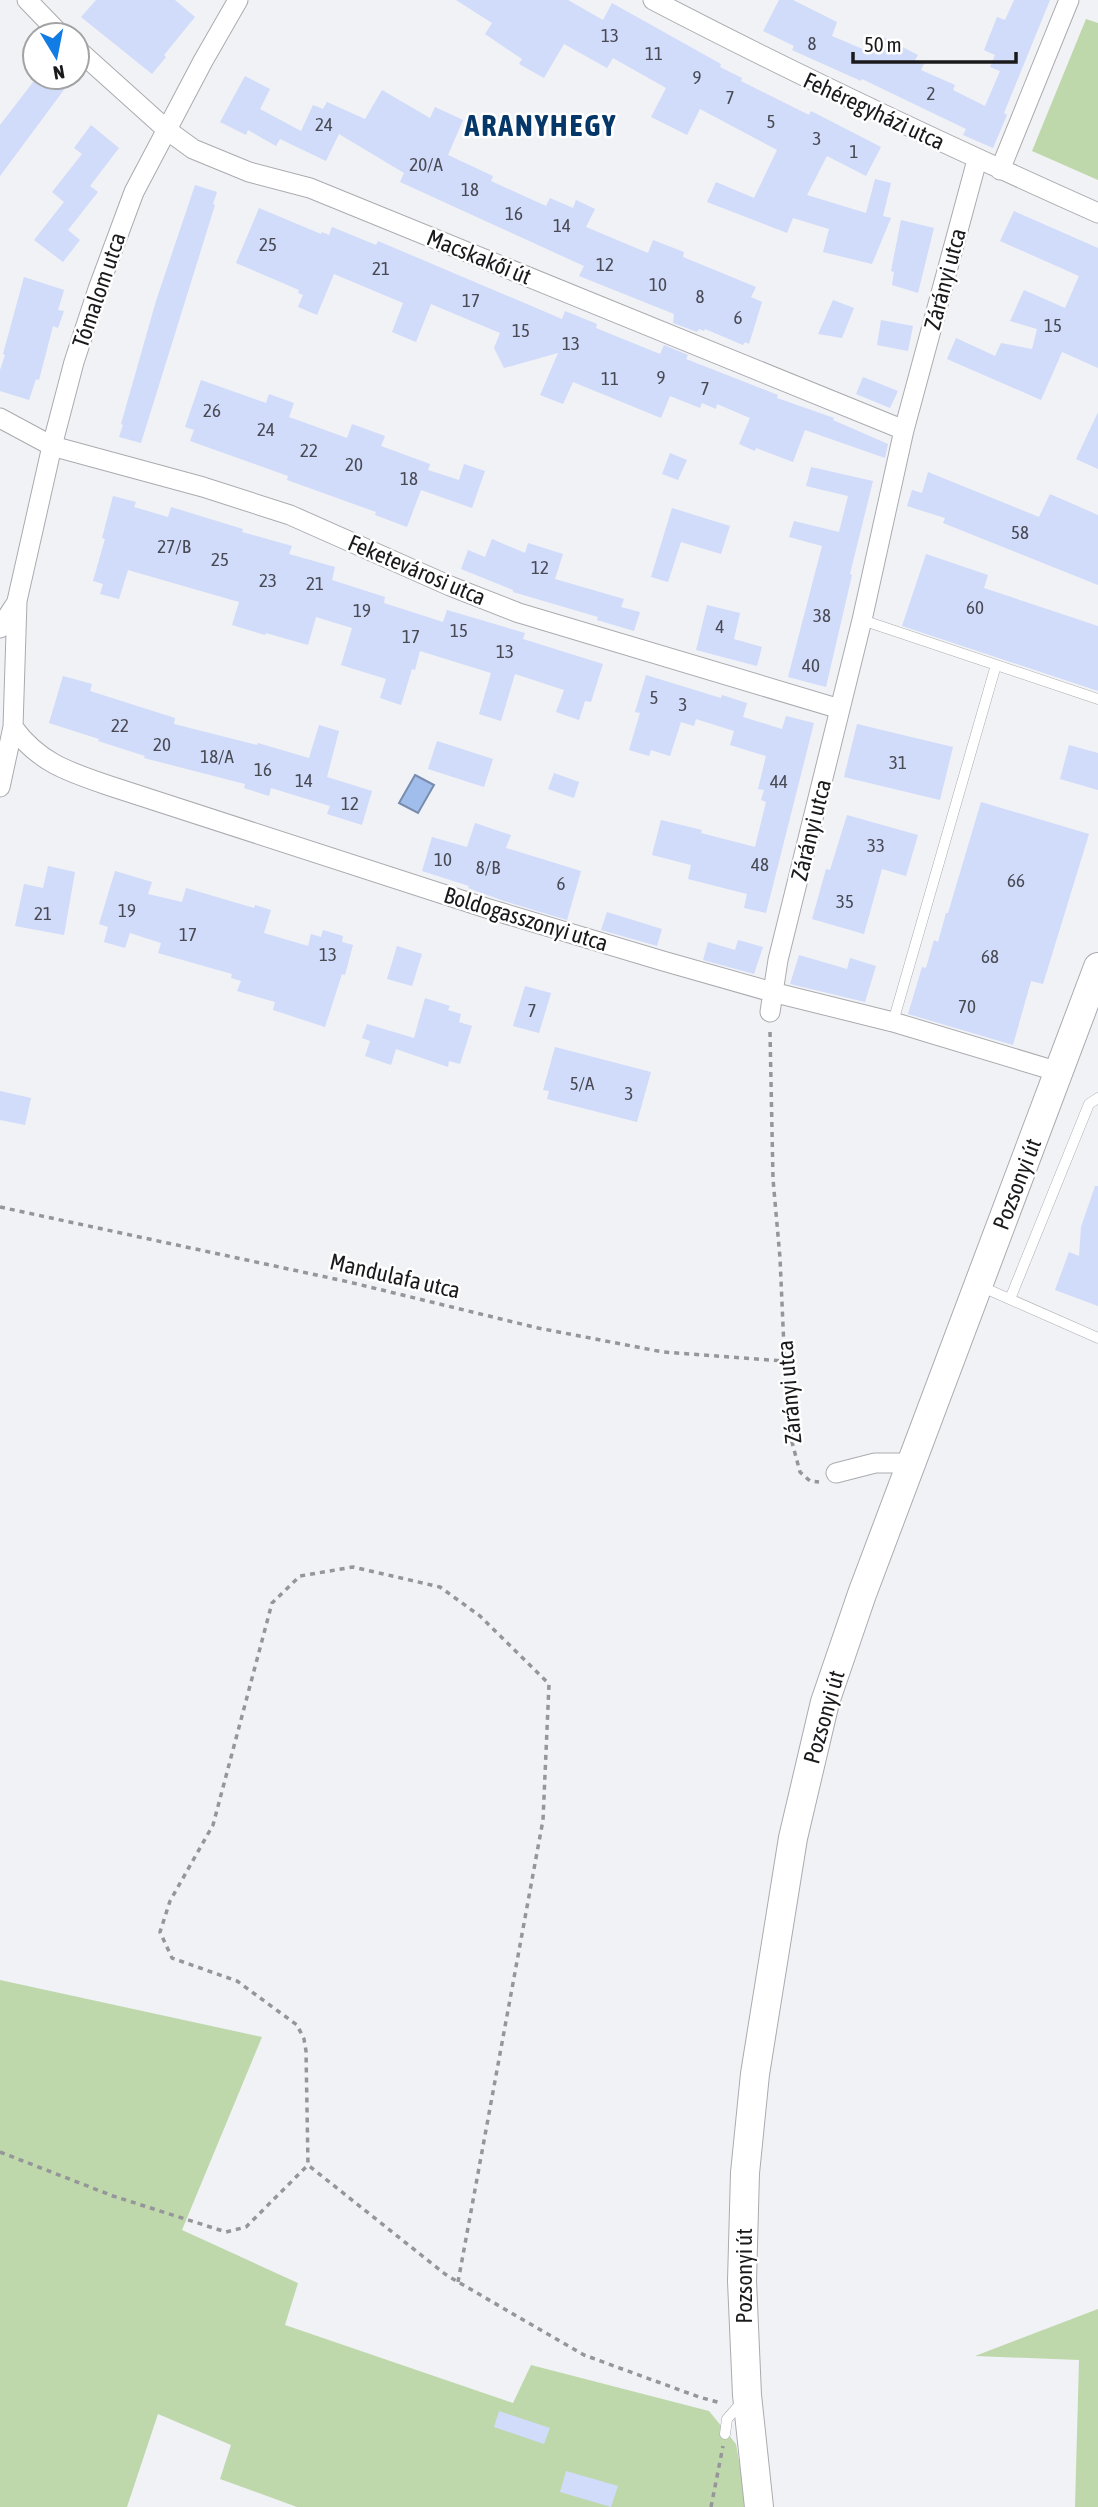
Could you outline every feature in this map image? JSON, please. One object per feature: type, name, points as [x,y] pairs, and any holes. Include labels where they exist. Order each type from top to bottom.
[{"type":"main road","name":"Pozsonyi út","points":[[759,2507],[742,2402],[745,2173],[755,2074],[793,1838],[825,1702],[911,1463],[1096,980]]},
{"type":"street","points":[[27,0],[47,21]]},
{"type":"street","name":"Tómalom utca","points":[[0,787],[13,727],[17,601],[74,362],[134,191],[238,0]]},
{"type":"street","name":"Fehéregyházi utca","points":[[653,0],[792,72],[1098,214]]},
{"type":"street","points":[[1000,170],[1069,0]]},
{"type":"street","name":"Macskakői út","points":[[91,62],[167,130],[193,149],[249,172],[310,188],[904,430]]},
{"type":"street","name":"Zárányi utca","points":[[771,1002],[862,620],[904,430],[977,160]]},
{"type":"street","name":"Feketevárosi utca","points":[[0,418],[52,446],[203,487],[290,515],[450,586],[519,613],[840,709]]},
{"type":"street","name":"Tómalom utca","points":[[0,628],[17,601]]},
{"type":"street","name":"Boldogasszonyi utca","points":[[13,727],[25,743],[65,771],[771,1002],[893,1022],[1059,1072]]},
{"type":"street","points":[[836,1473],[875,1463],[911,1463]]},
{"type":"lane","points":[[862,620],[1098,699]]},
{"type":"lane","points":[[893,1022],[996,665]]},
{"type":"lane","points":[[0,756],[13,727]]},
{"type":"lane","points":[[1010,1299],[1090,1104],[1098,1098]]},
{"type":"lane","points":[[978,1285],[1098,1338]]},
{"type":"lane","points":[[725,2434],[727,2419],[742,2402]]},
{"type":"path","name":"Zárányi utca","points":[[771,1002],[771,1140],[789,1418],[800,1472],[814,1482],[823,1481],[836,1473]]},
{"type":"path","name":"Mandulafa utca","points":[[0,1207],[349,1282],[550,1331],[663,1352],[784,1361]]},
{"type":"path","points":[[0,2152],[113,2196],[226,2232],[246,2227],[308,2165],[306,2051],[297,2025],[237,1981],[172,1958],[160,1932],[170,1901],[213,1825],[272,1603],[300,1576],[353,1567],[440,1587],[480,1616],[549,1684],[543,1820],[458,2282]]},
{"type":"path","points":[[308,2165],[445,2274],[584,2355],[699,2398],[742,2402]]},
{"type":"path","points":[[710,2507],[720,2471],[725,2434]]},
{"type":"green space","points":[[1086,19],[1098,23],[1098,180],[1032,151]]},
{"type":"green space","points":[[0,1980],[262,2037],[182,2230],[298,2283],[285,2325],[513,2403],[531,2365],[709,2411],[736,2444],[747,2507],[297,2507],[220,2479],[231,2445],[158,2414],[127,2507],[0,2507]]},
{"type":"green space","points":[[1098,2309],[1098,2507],[1075,2507],[1079,2360],[975,2356]]},
{"type":"water","points":[[415,775],[434,785],[418,813],[399,803]]},
{"type":"building","points":[[96,0],[175,0],[195,17],[152,74],[91,25],[91,21],[81,17]]},
{"type":"building","points":[[456,0],[568,0],[603,20],[612,3],[721,64],[720,67],[742,78],[741,81],[809,115],[811,111],[881,147],[866,176],[827,156],[807,195],[866,213],[875,179],[891,183],[883,216],[891,218],[872,264],[823,252],[829,229],[793,218],[787,233],[707,202],[716,182],[754,198],[777,150],[700,109],[687,135],[651,117],[666,88],[613,58],[607,68],[564,44],[544,78],[519,64],[522,59],[485,34],[492,23]]},
{"type":"building","points":[[779,0],[793,0],[837,22],[832,36],[872,53],[881,36],[918,55],[915,60],[924,64],[921,70],[955,85],[953,90],[985,106],[1000,71],[990,67],[995,55],[984,50],[997,17],[1005,20],[1014,0],[1050,0],[1004,113],[1007,115],[993,148],[963,135],[966,129],[862,79],[861,81],[792,50],[794,46],[763,31]]},
{"type":"building","points":[[245,76],[270,89],[260,109],[301,131],[313,105],[323,109],[327,102],[365,119],[382,90],[430,118],[435,107],[463,120],[448,155],[493,176],[491,181],[546,206],[550,198],[573,208],[576,200],[595,209],[586,227],[648,253],[653,240],[684,252],[683,257],[756,287],[751,297],[762,302],[749,344],[745,342],[743,345],[705,329],[699,329],[697,332],[673,323],[674,314],[579,276],[584,266],[400,182],[404,173],[339,134],[326,161],[280,139],[276,146],[248,130],[246,135],[220,122]]},
{"type":"building","points":[[26,91],[63,91],[0,176],[0,125]]},
{"type":"building","points":[[91,125],[119,148],[90,186],[98,192],[68,230],[80,240],[63,262],[34,240],[64,202],[52,192],[82,154],[74,148]]},
{"type":"building","points":[[195,185],[217,192],[213,204],[215,205],[141,443],[119,437],[123,425],[121,424],[156,301]]},
{"type":"building","points":[[259,208],[321,234],[322,232],[329,235],[332,227],[376,245],[378,241],[562,319],[565,311],[597,324],[596,328],[660,354],[664,345],[688,355],[686,359],[778,395],[777,398],[834,418],[833,420],[888,444],[885,458],[805,430],[793,462],[739,444],[750,418],[717,404],[716,409],[702,403],[700,408],[670,396],[661,418],[573,382],[563,404],[540,395],[558,353],[504,368],[494,348],[500,333],[431,304],[416,342],[392,332],[403,303],[334,274],[317,315],[298,307],[303,295],[298,293],[299,290],[236,263]]},
{"type":"building","points":[[1014,211],[1098,248],[1098,368],[1062,352],[1041,400],[947,359],[956,338],[995,356],[1001,343],[1032,349],[1037,329],[1010,321],[1024,290],[1065,308],[1079,276],[1000,241]]},
{"type":"building","points":[[901,220],[934,228],[918,293],[892,285],[894,272],[891,271]]},
{"type":"building","points":[[24,277],[64,290],[58,310],[64,311],[58,328],[53,326],[39,380],[36,379],[29,400],[0,391],[3,354]]},
{"type":"building","points":[[833,300],[854,308],[842,338],[818,334]]},
{"type":"building","points":[[881,320],[913,326],[908,351],[877,345]]},
{"type":"building","points":[[863,377],[898,391],[890,408],[856,394]]},
{"type":"building","points":[[201,380],[266,403],[269,394],[294,403],[289,417],[347,438],[352,424],[385,436],[381,446],[430,464],[428,470],[459,480],[464,464],[485,471],[472,508],[421,490],[407,527],[375,515],[376,512],[287,480],[288,476],[190,441],[194,430],[185,427]]},
{"type":"building","points":[[1098,412],[1098,469],[1076,459]]},
{"type":"building","points":[[670,453],[687,460],[678,480],[662,474]]},
{"type":"building","points":[[811,467],[873,481],[826,687],[788,677],[822,546],[789,537],[794,521],[839,532],[848,496],[806,486]]},
{"type":"building","points":[[928,472],[1039,517],[1050,494],[1098,515],[1098,585],[943,523],[945,518],[907,506],[912,490],[922,493]]},
{"type":"building","points":[[113,496],[136,502],[134,507],[168,517],[171,507],[292,546],[289,554],[335,567],[332,580],[385,597],[384,603],[443,622],[447,610],[525,633],[523,639],[603,664],[591,702],[585,701],[579,720],[556,712],[564,690],[515,674],[501,721],[479,714],[491,673],[420,651],[401,705],[380,698],[386,679],[341,665],[352,628],[316,617],[308,645],[266,633],[265,635],[232,625],[239,602],[128,570],[119,599],[100,594],[103,584],[93,581]]},
{"type":"building","points":[[672,508],[730,526],[721,554],[681,542],[668,582],[651,577]]},
{"type":"building","points":[[492,539],[525,553],[528,543],[563,554],[555,579],[624,599],[621,607],[640,612],[634,631],[597,620],[598,617],[513,592],[461,569],[468,550],[485,557]]},
{"type":"building","points":[[926,554],[988,575],[984,588],[1098,626],[1098,691],[902,626]]},
{"type":"building","points":[[707,605],[740,613],[734,639],[762,647],[757,666],[696,650]]},
{"type":"building","points":[[646,675],[721,698],[722,695],[747,703],[743,717],[782,729],[786,716],[814,723],[766,913],[744,908],[747,894],[688,879],[691,865],[652,855],[661,820],[755,847],[766,802],[761,800],[764,790],[758,789],[766,756],[730,745],[734,731],[696,719],[694,726],[681,722],[670,756],[651,750],[649,756],[629,750],[640,713],[635,712]]},
{"type":"building","points":[[63,676],[92,684],[90,691],[175,718],[174,724],[309,758],[319,725],[339,731],[327,777],[372,791],[362,825],[327,814],[330,806],[271,788],[269,796],[244,788],[245,784],[144,758],[145,756],[98,741],[99,739],[49,723]]},
{"type":"building","points":[[857,724],[953,747],[940,800],[844,777]]},
{"type":"building","points":[[437,741],[493,759],[484,787],[428,769]]},
{"type":"building","points":[[1069,745],[1098,753],[1098,790],[1060,779]]},
{"type":"building","points":[[554,773],[579,782],[574,798],[548,789]]},
{"type":"building","points":[[981,802],[1089,834],[1043,984],[1031,981],[1013,1045],[908,1014],[922,967],[926,968],[934,940],[938,942],[948,913]]},
{"type":"building","points":[[847,815],[918,835],[906,876],[882,869],[864,934],[812,919],[826,869],[830,870]]},
{"type":"building","points":[[475,823],[511,835],[506,848],[581,871],[567,920],[504,901],[422,871],[432,837],[467,847]]},
{"type":"building","points":[[48,866],[75,872],[64,935],[15,926],[24,884],[43,888]]},
{"type":"building","points":[[115,871],[152,882],[148,894],[182,902],[186,888],[254,908],[255,905],[271,910],[264,933],[308,946],[311,934],[321,937],[323,930],[343,936],[342,942],[353,945],[345,975],[342,974],[325,1027],[273,1010],[275,1002],[237,991],[241,981],[231,978],[232,974],[158,953],[161,943],[130,933],[125,948],[104,942],[108,927],[99,924]]},
{"type":"building","points":[[607,912],[662,929],[657,946],[601,930]]},
{"type":"building","points":[[738,940],[763,947],[754,974],[703,960],[708,942],[735,950]]},
{"type":"building","points":[[397,946],[422,954],[412,986],[387,979]]},
{"type":"building","points":[[799,955],[847,969],[850,958],[876,966],[865,1002],[790,984]]},
{"type":"building","points":[[525,986],[551,993],[539,1033],[513,1026]]},
{"type":"building","points":[[425,998],[450,1006],[448,1010],[461,1014],[459,1022],[472,1026],[460,1064],[449,1061],[448,1067],[396,1049],[391,1065],[365,1056],[370,1041],[362,1038],[367,1024],[414,1038]]},
{"type":"building","points":[[555,1047],[651,1072],[637,1122],[547,1099],[549,1091],[543,1090]]},
{"type":"building","points":[[0,1091],[31,1098],[25,1125],[0,1120]]},
{"type":"building","points":[[1095,1186],[1098,1186],[1098,1306],[1055,1290],[1069,1252],[1079,1256],[1081,1227]]},
{"type":"building","points":[[499,2411],[550,2428],[544,2444],[494,2427]]},
{"type":"building","points":[[566,2471],[618,2486],[611,2507],[560,2492]]},
{"type":"district","name":"ARANYHEGY","points":[[541,125]]}]
